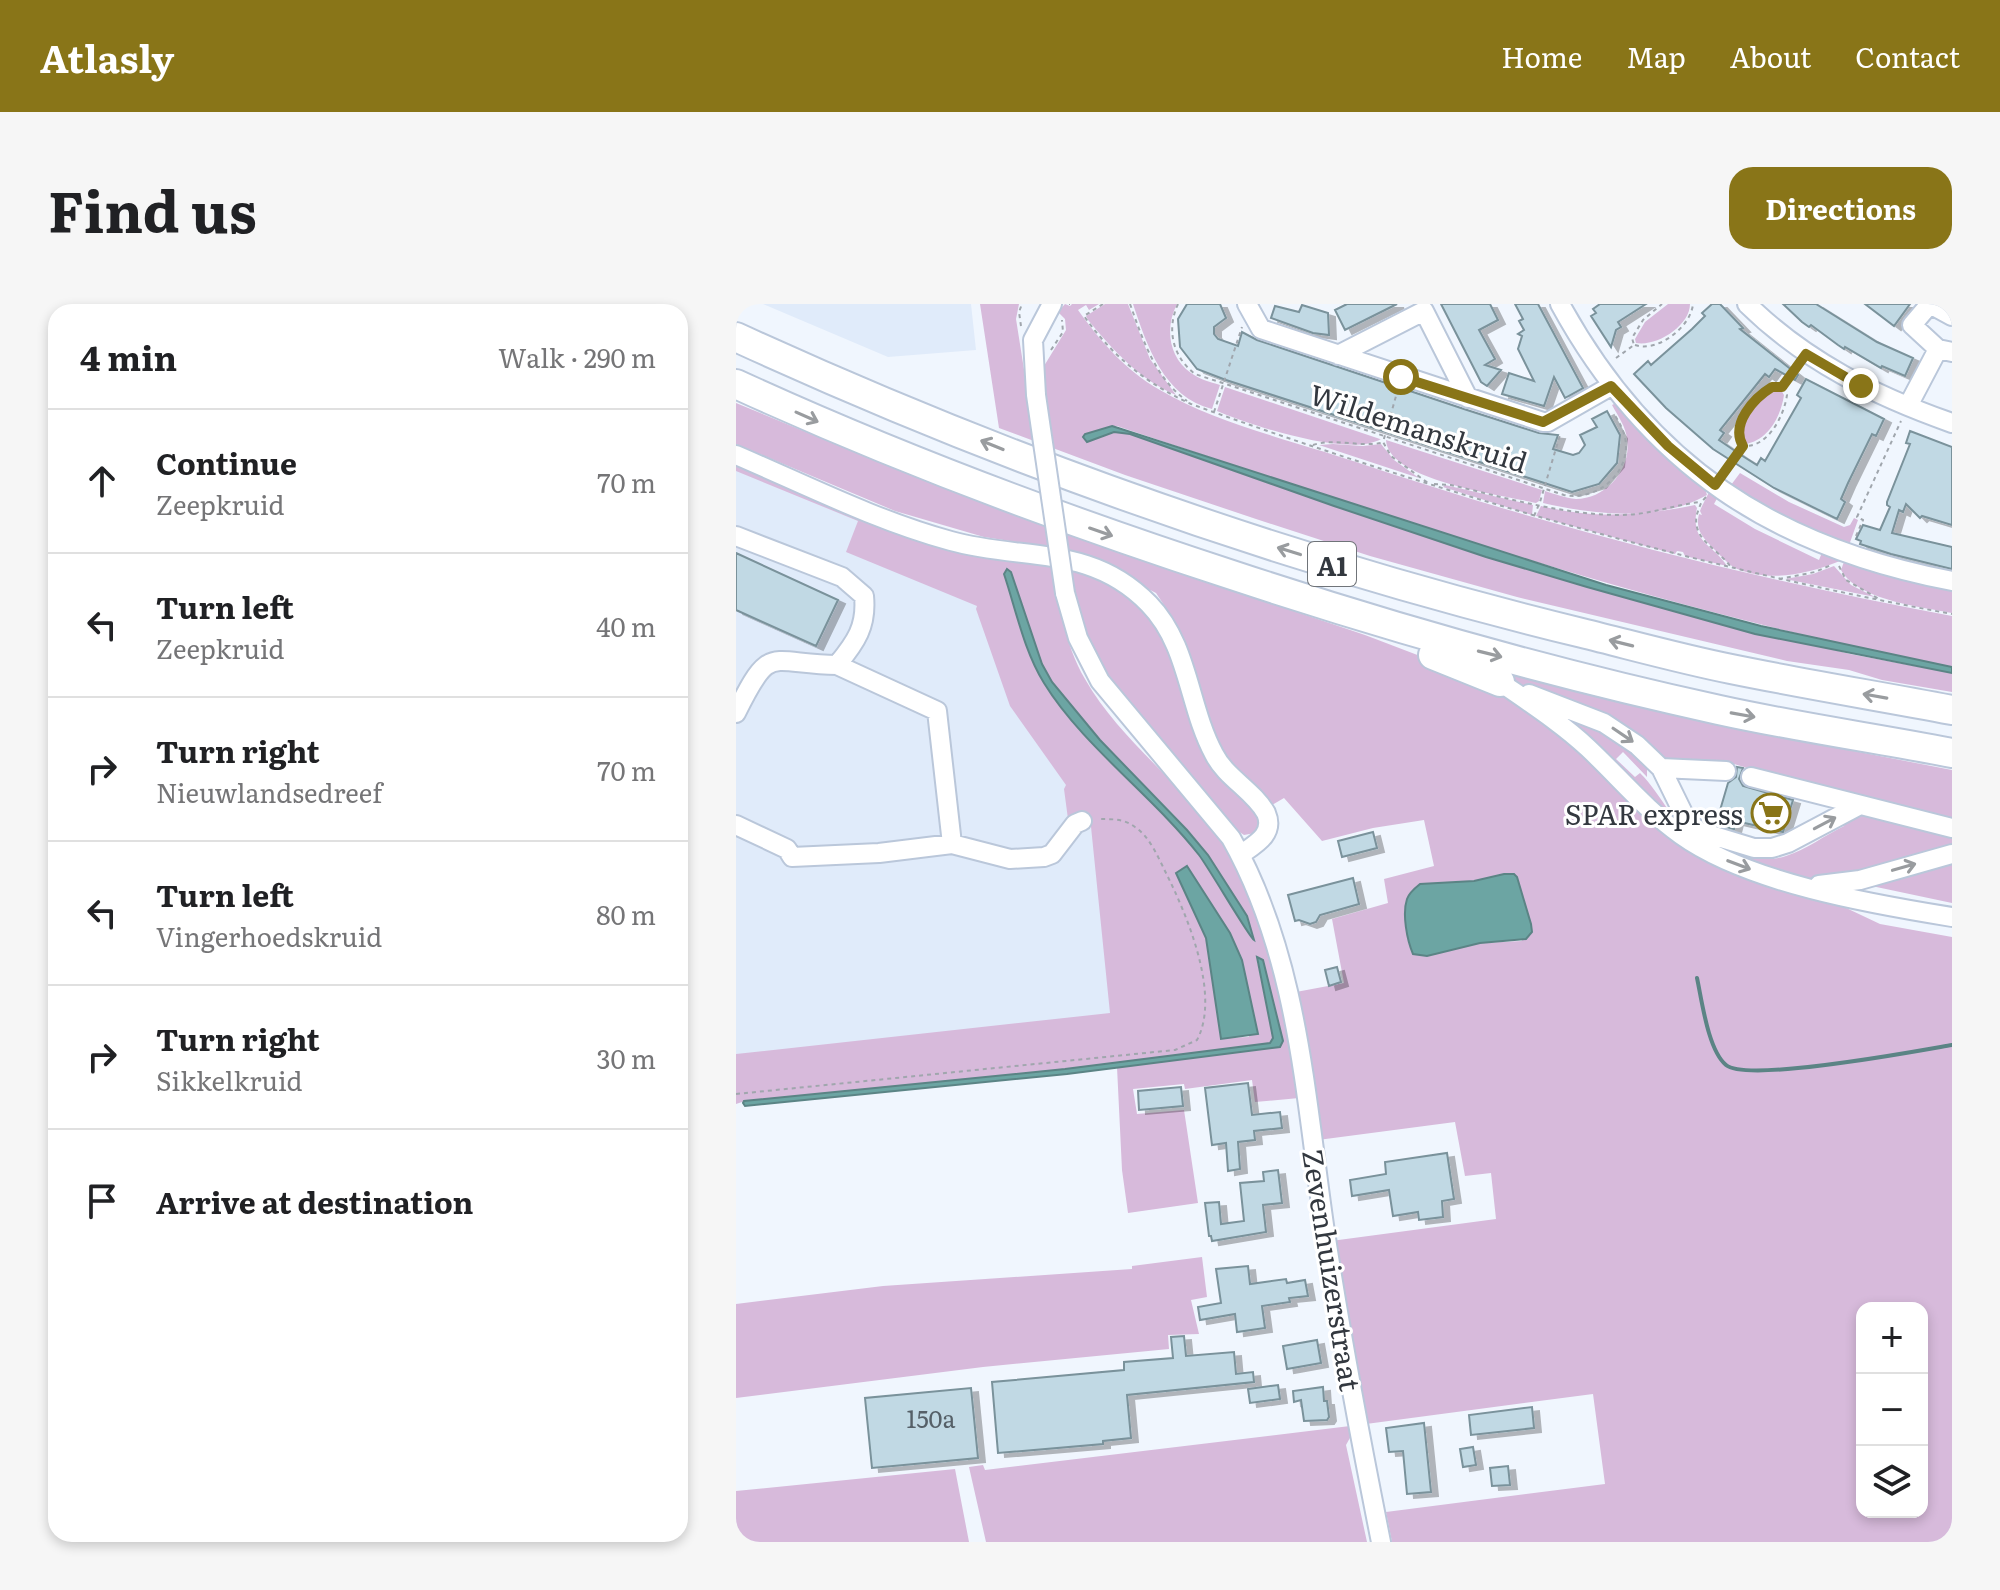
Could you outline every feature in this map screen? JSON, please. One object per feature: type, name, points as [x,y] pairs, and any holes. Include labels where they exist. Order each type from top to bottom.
[{"type":"highway","name":"A1","points":[[736,337],[822,376],[1091,485],[1265,544],[1484,609],[1714,665],[1952,710]]},
{"type":"highway","name":"A1","points":[[736,384],[923,465],[1082,525],[1335,609],[1467,648],[1719,710],[1952,753]]},
{"type":"highway","name":"A1","points":[[1335,609],[1374,631],[1500,682]]},
{"type":"street","points":[[1560,304],[1600,370],[1607,389],[1715,485],[1756,513],[1802,537],[1884,566],[1952,581]]},
{"type":"street","points":[[1747,304],[1806,354],[1861,386],[1952,423]]},
{"type":"street","points":[[1908,406],[1945,351],[1912,325],[1930,304],[1952,316]]},
{"type":"street","name":"Zevenhuizerstraat","points":[[1044,306],[1033,340],[1035,386],[1065,593],[1078,638],[1100,681],[1220,822],[1240,855],[1270,928],[1290,997],[1332,1276],[1381,1542]]},
{"type":"street","points":[[1250,310],[1261,329],[1543,422],[1607,389]]},
{"type":"street","points":[[1338,355],[1424,311],[1468,398]]},
{"type":"street","points":[[736,455],[924,533],[974,546],[1030,552],[1083,563],[1127,584],[1162,619],[1173,639],[1215,758],[1266,813],[1269,825],[1264,837],[1240,855]]},
{"type":"street","points":[[736,536],[842,577],[864,596],[866,616],[851,648],[837,665]]},
{"type":"street","points":[[736,713],[754,676],[767,663],[785,660],[837,665],[937,711],[952,844]]},
{"type":"street","name":"A1","points":[[1500,682],[1614,729],[1637,745],[1661,768],[1686,819],[1698,831],[1754,848],[1783,846],[1858,806]]},
{"type":"street","name":"A1","points":[[1500,682],[1577,739],[1657,817],[1689,840],[1736,864],[1800,885],[1873,903],[1952,917]]},
{"type":"street","points":[[1661,768],[1726,771]]},
{"type":"street","points":[[1751,777],[1952,828]]},
{"type":"street","points":[[736,825],[787,849],[792,857],[831,857],[952,844],[1010,859],[1052,854],[1075,824],[1082,821]]},
{"type":"street","name":"A1","points":[[1800,885],[1830,885],[1860,880],[1952,854]]},
{"type":"path","points":[[1103,304],[1084,316],[1100,338],[1134,371],[1160,389],[1191,404],[1533,517],[1778,580],[1952,614]]},
{"type":"path","points":[[1130,304],[1155,365],[1174,390],[1191,404]]},
{"type":"path","name":"Wildemanskruid","points":[[1178,304],[1172,339],[1178,357],[1195,374],[1572,497],[1592,493],[1610,482],[1622,464],[1626,445],[1624,433],[1607,389]]},
{"type":"path","points":[[1634,345],[1632,338],[1643,320],[1662,304]]},
{"type":"path","points":[[1600,370],[1634,345],[1649,346],[1672,335],[1687,321],[1693,304]]},
{"type":"path","points":[[1035,386],[1063,330],[1061,318],[1044,306]]},
{"type":"path","points":[[1214,412],[1250,310]]},
{"type":"path","points":[[1782,387],[1806,354]]},
{"type":"path","points":[[1401,377],[1383,442],[1391,456],[1430,484],[1451,485],[1585,513],[1620,515],[1653,512],[1700,502],[1708,496],[1708,490],[1743,446]]},
{"type":"path","points":[[1743,446],[1739,439],[1740,430],[1749,408],[1772,387],[1782,387]]},
{"type":"path","points":[[1743,446],[1760,442],[1778,423],[1787,395],[1782,387]]},
{"type":"path","points":[[1856,536],[1863,520],[1857,517],[1908,406]]},
{"type":"path","points":[[1533,517],[1560,434],[1554,418]]},
{"type":"path","points":[[1313,445],[1383,442]]},
{"type":"path","points":[[1700,502],[1696,521],[1698,531],[1731,569]]},
{"type":"path","points":[[1778,580],[1836,565],[1846,580],[1877,596],[1880,601]]},
{"type":"path","points":[[736,1094],[1175,1050],[1197,1040],[1205,1019],[1200,961],[1193,931],[1159,859],[1147,839],[1130,824],[1116,819],[1082,821]]},
{"type":"shaded area","points":[[763,304],[971,304],[976,350],[888,357]]},
{"type":"shaded area","points":[[980,304],[1019,304],[1016,319],[1029,401],[1044,366],[1066,330],[1065,319],[1058,312],[1065,304],[1099,304],[1089,310],[1086,305],[1078,310],[1114,354],[1147,382],[1204,412],[1428,485],[1576,529],[1799,585],[1952,616],[1952,667],[1845,645],[1635,591],[1427,528],[1117,426],[1085,434],[1093,439],[1114,432],[1130,434],[1486,557],[1587,587],[1850,654],[1952,673],[1952,692],[1882,680],[1849,670],[1787,661],[1517,597],[1370,556],[1256,519],[999,428]]},
{"type":"shaded area","points":[[1105,304],[1128,304],[1150,359],[1176,395],[1139,373],[1088,320],[1086,316]]},
{"type":"shaded area","points":[[1133,304],[1177,304],[1170,332],[1173,350],[1191,373],[1220,385],[1212,409],[1195,403],[1170,382],[1151,353]]},
{"type":"shaded area","points":[[1668,304],[1690,304],[1684,320],[1662,338],[1636,343],[1635,339],[1645,322]]},
{"type":"shaded area","points":[[1225,387],[1381,439],[1347,445],[1299,437],[1252,424],[1217,411]]},
{"type":"shaded area","points":[[1776,389],[1784,395],[1776,419],[1767,433],[1745,444],[1743,427],[1746,419],[1762,398]]},
{"type":"shaded area","points":[[1618,402],[1710,486],[1707,495],[1688,504],[1648,513],[1584,511],[1543,503],[1545,491],[1576,499],[1587,498],[1607,488],[1615,480],[1627,450],[1625,430],[1612,405]]},
{"type":"shaded area","points":[[736,403],[1066,534],[1365,635],[1462,672],[1542,716],[1649,815],[1880,924],[1952,937],[1952,1542],[1392,1542],[1386,1512],[1605,1484],[1593,1394],[1366,1424],[1331,1241],[1496,1219],[1491,1173],[1465,1176],[1455,1122],[1318,1140],[1296,992],[1344,983],[1332,919],[1388,903],[1384,879],[1434,866],[1424,820],[1373,828],[1322,841],[1284,798],[1272,805],[1229,766],[1218,751],[1180,636],[1156,593],[1082,555],[984,537],[895,511],[736,444]],"holes":[[[1482,880],[1522,941],[1480,943],[1427,956],[1412,937],[1406,914],[1420,884]]]},
{"type":"shaded area","points":[[1112,426],[1606,585],[1761,626],[1952,667],[1952,673],[1755,634],[1587,587],[1486,557],[1130,434],[1114,432],[1087,442],[1083,437]]},
{"type":"shaded area","points":[[1386,440],[1542,490],[1539,501],[1536,503],[1475,490],[1426,476],[1406,466],[1392,454]]},
{"type":"shaded area","points":[[1381,444],[1394,460],[1419,478],[1319,445]]},
{"type":"shaded area","points":[[736,462],[944,548],[1052,562],[1067,637],[1085,679],[1119,726],[1199,811],[1233,857],[1267,946],[1291,1046],[1299,1098],[1255,1102],[1252,1080],[1185,1089],[1184,1084],[1133,1089],[1137,1114],[1184,1110],[1198,1203],[1128,1213],[1122,1170],[1117,1067],[1280,1047],[1283,1041],[1260,957],[1257,960],[1273,1038],[1270,1043],[1065,1069],[736,1104],[736,1054],[1110,1013],[1090,817],[1068,819],[1066,785],[1010,706],[977,606],[846,552],[858,521],[736,471]],"holes":[[[1042,664],[1056,688],[1090,731],[1187,829],[1207,855],[1241,920],[1202,858],[1179,830],[1095,745],[1035,667]],[[1188,867],[1230,933],[1242,960],[1249,1037],[1221,1038],[1206,938],[1176,874]]]},
{"type":"shaded area","points":[[736,467],[871,523],[989,601],[1103,790],[1127,1037],[736,1079]]},
{"type":"shaded area","points":[[1740,473],[1789,502],[1844,527],[1850,525],[1854,518],[1858,520],[1848,548],[1728,489]]},
{"type":"shaded area","points":[[1443,487],[1533,505],[1532,515]]},
{"type":"shaded area","points":[[1711,489],[1719,495],[1714,504],[1755,529],[1819,560],[1823,550],[1840,561],[1815,570],[1775,576],[1735,568],[1708,543],[1699,528],[1699,514],[1702,515],[1700,511]]},
{"type":"shaded area","points":[[1695,505],[1699,536],[1727,566],[1685,556],[1683,552],[1677,551],[1675,554],[1536,516],[1541,506],[1580,513],[1618,514],[1656,512]]},
{"type":"shaded area","points":[[1845,559],[1952,584],[1952,613],[1908,605],[1861,589],[1841,570]]},
{"type":"shaded area","points":[[1071,566],[1122,591],[1158,625],[1176,664],[1203,744],[1240,787],[1256,812],[1258,823],[1255,833],[1244,835],[1232,827],[1117,694],[1086,640]]},
{"type":"shaded area","points":[[1834,566],[1851,585],[1875,597],[1785,579]]},
{"type":"shaded area","points":[[1007,569],[1011,572],[1042,664],[1052,682],[1100,740],[1208,855],[1247,916],[1254,940],[1199,855],[1078,728],[1044,683],[1021,630],[1004,574]]},
{"type":"shaded area","points":[[1511,675],[1730,727],[1952,770],[1952,824],[1838,795],[1724,761],[1672,763],[1620,724],[1509,680]]},
{"type":"shaded area","points":[[1537,702],[1583,719],[1625,743],[1647,767],[1647,777],[1623,752],[1616,759],[1635,777],[1640,773],[1676,819],[1694,834],[1706,838],[1705,843],[1745,856],[1776,858],[1801,850],[1844,826],[1846,817],[1873,814],[1952,833],[1952,849],[1882,870],[1839,878],[1794,876],[1749,865],[1707,846],[1669,821],[1588,742]]},
{"type":"shaded area","points":[[1952,858],[1952,903],[1867,885]]},
{"type":"shaded area","points":[[1187,866],[1230,933],[1242,960],[1258,1034],[1221,1039],[1206,938],[1176,873]]},
{"type":"shaded area","points":[[1504,874],[1517,877],[1531,924],[1532,932],[1526,939],[1480,943],[1427,956],[1413,954],[1405,912],[1408,897],[1416,887],[1420,884],[1474,881]]},
{"type":"shaded area","points":[[1257,957],[1263,960],[1283,1041],[1280,1047],[1067,1074],[745,1106],[743,1103],[1065,1069],[1270,1043],[1273,1038]]},
{"type":"shaded area","points":[[1202,1257],[1207,1297],[1191,1300],[1199,1334],[1168,1335],[1169,1349],[983,1367],[736,1398],[736,1304],[883,1286],[1132,1269],[1132,1266]]},
{"type":"shaded area","points":[[1350,1426],[1351,1436],[1346,1445],[1367,1542],[986,1542],[969,1467],[983,1465],[985,1470]]},
{"type":"shaded area","points":[[955,1469],[969,1542],[736,1542],[736,1491]]},
{"type":"building","points":[[1187,304],[1220,304],[1226,318],[1214,327],[1218,339],[1238,346],[1242,332],[1257,340],[1467,410],[1539,433],[1558,435],[1553,449],[1573,455],[1585,445],[1580,435],[1597,427],[1592,419],[1607,411],[1620,435],[1617,463],[1599,484],[1572,492],[1226,380],[1197,369],[1180,347],[1178,319]]},
{"type":"building","points":[[1347,304],[1397,304],[1345,330],[1335,310]]},
{"type":"building","points":[[1441,304],[1490,304],[1498,320],[1479,330],[1495,359],[1485,365],[1501,370],[1487,386],[1481,382]]},
{"type":"building","points":[[1515,304],[1538,304],[1583,388],[1565,398],[1554,377],[1544,406],[1502,394],[1509,373],[1534,381],[1518,349],[1522,336],[1518,334],[1524,330],[1519,321],[1523,319]]},
{"type":"building","points":[[1600,304],[1646,304],[1618,322],[1621,327],[1616,330],[1611,347],[1591,316],[1596,313],[1593,309]]},
{"type":"building","points":[[1712,304],[1720,304],[1743,328],[1740,329],[1798,375],[1795,380],[1775,369],[1769,377],[1765,374],[1720,430],[1724,433],[1719,440],[1741,455],[1757,465],[1761,458],[1765,461],[1801,398],[1797,395],[1806,379],[1884,419],[1876,436],[1872,434],[1848,483],[1841,499],[1845,502],[1837,519],[1774,488],[1713,449],[1666,408],[1634,374],[1648,361],[1651,365],[1692,329]]},
{"type":"building","points":[[1783,304],[1816,304],[1877,342],[1913,358],[1905,376],[1844,349],[1802,322]]},
{"type":"building","points":[[1865,304],[1910,304],[1894,326]]},
{"type":"building","points":[[1302,305],[1328,313],[1329,335],[1313,333],[1271,318],[1275,306],[1299,312]]},
{"type":"building","points":[[1910,431],[1952,447],[1952,525],[1920,518],[1906,504],[1903,512],[1899,510],[1892,533],[1952,547],[1952,569],[1891,554],[1860,544],[1861,541],[1856,539],[1863,525],[1880,530],[1890,507],[1887,502],[1910,444],[1906,443]]},
{"type":"building","points":[[736,553],[838,600],[816,646],[736,610]]},
{"type":"building","points":[[1737,767],[1743,768],[1739,779],[1743,786],[1793,800],[1783,832],[1736,821],[1734,829],[1716,824],[1728,783],[1736,777]]},
{"type":"building","points":[[1373,832],[1377,848],[1342,857],[1338,841]]},
{"type":"building","points":[[1353,878],[1359,904],[1320,915],[1316,922],[1310,924],[1295,921],[1288,895]]},
{"type":"building","points":[[1337,967],[1341,982],[1329,986],[1325,970]]},
{"type":"building","points":[[1248,1083],[1252,1115],[1280,1112],[1282,1128],[1254,1131],[1255,1140],[1238,1142],[1240,1169],[1228,1171],[1226,1143],[1212,1145],[1205,1088]]},
{"type":"building","points":[[1181,1087],[1183,1106],[1139,1110],[1138,1091]]},
{"type":"building","points":[[1447,1153],[1454,1199],[1442,1201],[1443,1217],[1419,1220],[1418,1212],[1393,1216],[1389,1190],[1352,1196],[1350,1180],[1386,1174],[1385,1162]]},
{"type":"building","points":[[1278,1170],[1282,1203],[1263,1205],[1266,1232],[1212,1241],[1205,1203],[1219,1202],[1221,1224],[1244,1221],[1240,1183],[1264,1181],[1263,1172]]},
{"type":"building","points":[[1248,1266],[1250,1284],[1305,1280],[1308,1296],[1262,1306],[1265,1328],[1237,1332],[1235,1314],[1200,1320],[1198,1307],[1221,1303],[1216,1269]]},
{"type":"building","points":[[1184,1336],[1186,1356],[1234,1352],[1236,1374],[1253,1372],[1254,1382],[1127,1395],[1131,1438],[1103,1441],[1103,1444],[998,1453],[992,1382],[1124,1370],[1124,1362],[1173,1358],[1171,1337]]},
{"type":"building","points":[[1317,1340],[1321,1363],[1287,1369],[1283,1346]]},
{"type":"building","points":[[1278,1385],[1280,1399],[1250,1403],[1248,1389]]},
{"type":"building","points":[[1323,1387],[1329,1417],[1327,1420],[1304,1421],[1301,1400],[1294,1402],[1293,1391]]},
{"type":"building","points":[[971,1388],[978,1458],[872,1468],[865,1398]]},
{"type":"building","points":[[1532,1407],[1534,1428],[1471,1435],[1469,1415]]},
{"type":"building","points":[[1424,1423],[1431,1492],[1407,1494],[1403,1451],[1389,1452],[1386,1428]]},
{"type":"building","points":[[1473,1447],[1476,1465],[1463,1467],[1460,1449]]},
{"type":"building","points":[[1508,1466],[1510,1485],[1492,1486],[1490,1468]]},
{"type":"waterway","points":[[1697,978],[1715,1048],[1726,1065],[1740,1070],[1834,1064],[1952,1045]]},
{"type":"place","name":"SPAR express","points":[[1771,813]]},
{"type":"route","points":[[1401,377],[1543,422],[1611,386],[1668,446],[1715,485],[1743,446],[1739,439],[1740,430],[1755,399],[1776,385],[1782,387],[1806,354],[1861,386]]}]
